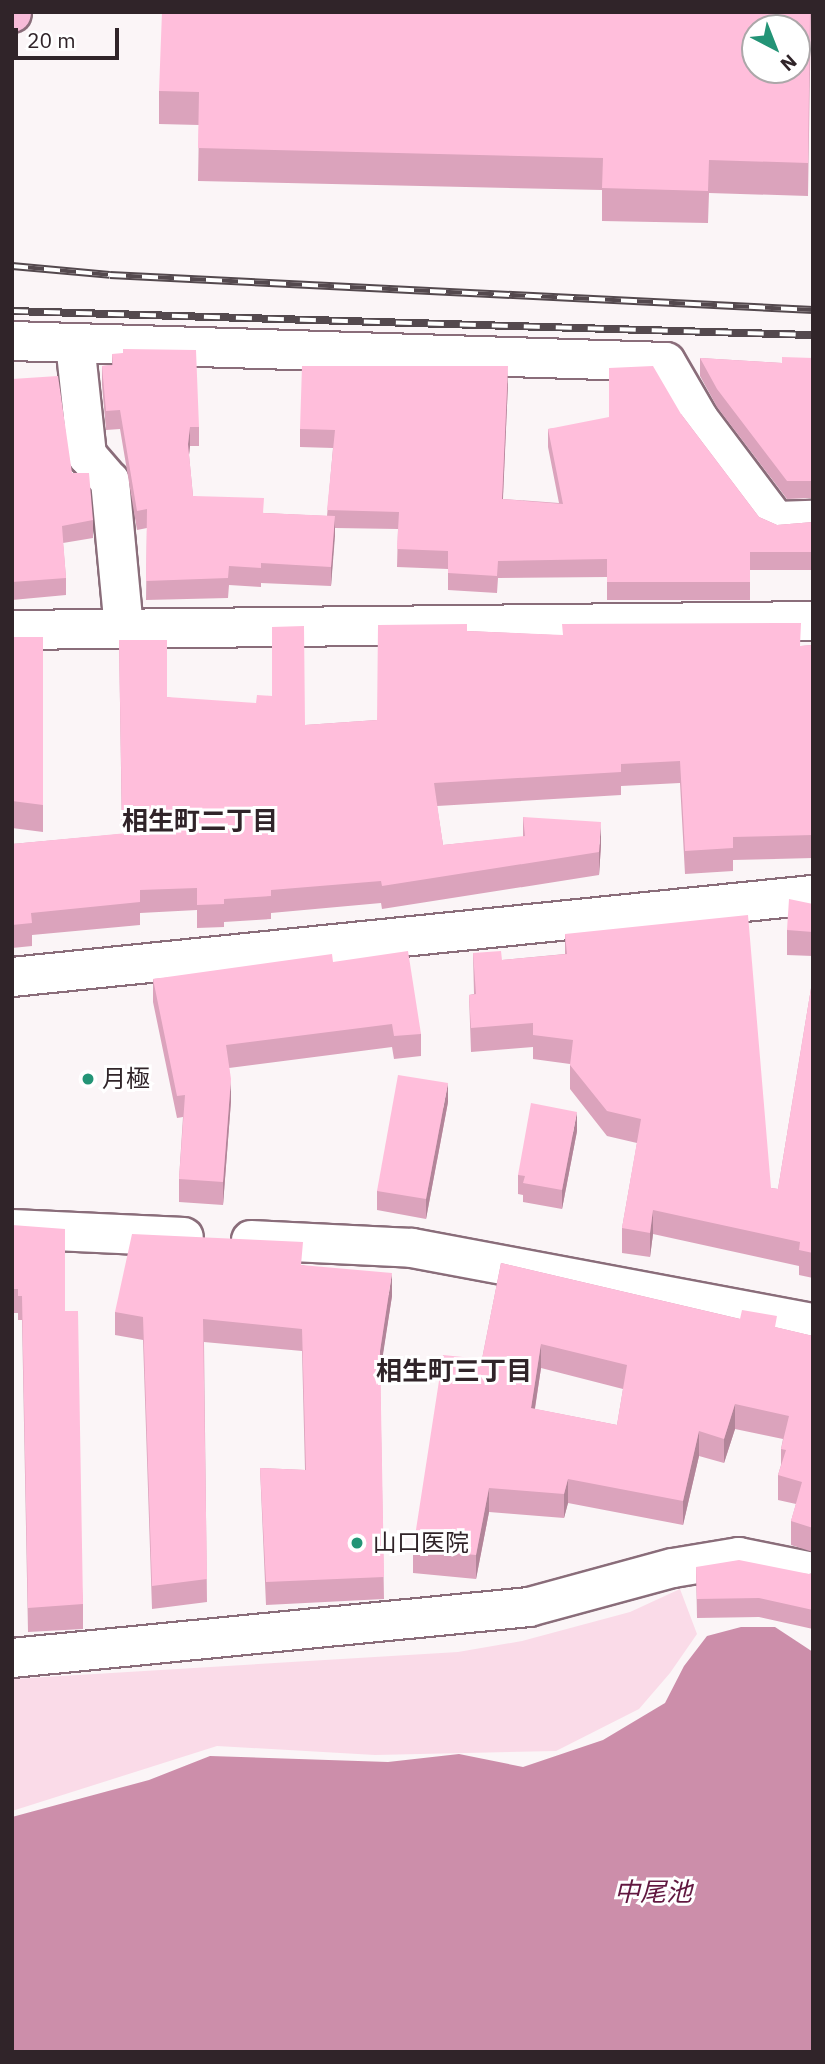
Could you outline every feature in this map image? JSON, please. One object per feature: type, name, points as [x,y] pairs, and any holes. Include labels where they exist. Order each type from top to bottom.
[{"type":"street","points":[[12,341],[666,362],[699,419],[776,521],[813,520]]},
{"type":"street","points":[[75,343],[87,455],[110,481],[124,628]]},
{"type":"street","points":[[12,630],[813,621]]},
{"type":"street","points":[[12,977],[813,895]]},
{"type":"street","points":[[12,1229],[412,1248],[813,1323]]},
{"type":"street","points":[[12,1658],[529,1607],[673,1568],[739,1557],[813,1572]]},
{"type":"shaded area","points":[[680,1589],[697,1634],[670,1673],[639,1709],[556,1751],[375,1755],[217,1746],[12,1811],[12,1679],[458,1652],[522,1641],[630,1612]]},
{"type":"water","name":"中尾池","points":[[741,1627],[775,1627],[813,1652],[813,2052],[12,2052],[12,1817],[149,1780],[210,1756],[388,1762],[459,1754],[523,1767],[603,1740],[665,1703],[684,1666],[707,1636]]},
{"type":"building","points":[[162,12],[810,12],[741,14],[741,84],[809,84],[808,163],[709,160],[708,191],[602,188],[603,158],[198,148],[199,92],[159,91]]},
{"type":"building","points":[[123,349],[196,350],[199,427],[190,427],[188,444],[193,496],[264,498],[263,513],[335,516],[331,567],[261,563],[261,568],[229,566],[228,578],[146,581],[147,509],[137,511],[120,410],[106,411],[102,366],[113,365],[112,354],[123,353]]},
{"type":"building","points":[[782,357],[813,358],[813,481],[787,481],[717,389],[700,358],[782,363]]},
{"type":"building","points":[[302,366],[508,366],[502,499],[563,504],[548,429],[609,417],[609,368],[653,366],[681,414],[759,517],[777,525],[813,522],[813,552],[750,552],[750,582],[607,582],[607,559],[498,561],[497,576],[448,573],[448,551],[397,549],[399,512],[327,510],[335,430],[300,429]]},
{"type":"building","points":[[58,376],[72,473],[89,473],[93,520],[62,526],[66,578],[12,582],[12,379]]},
{"type":"building","points":[[801,623],[800,646],[813,645],[813,835],[733,837],[733,848],[685,851],[680,761],[621,764],[621,772],[434,783],[443,845],[525,836],[523,817],[601,822],[599,852],[382,886],[381,881],[271,890],[271,896],[224,899],[224,904],[197,905],[197,888],[140,890],[140,902],[31,913],[32,923],[12,925],[12,844],[138,832],[139,822],[122,820],[119,640],[167,640],[167,697],[256,703],[257,695],[272,696],[272,627],[304,626],[305,725],[377,720],[378,625],[467,624],[467,631],[563,635],[562,624]]},
{"type":"building","points":[[12,637],[43,637],[43,805],[12,801]]},
{"type":"building","points":[[789,899],[813,904],[813,932],[787,930]]},
{"type":"building","points":[[748,915],[771,1188],[778,1189],[813,976],[813,1253],[799,1250],[800,1242],[653,1210],[650,1233],[622,1228],[641,1119],[607,1111],[570,1065],[573,1040],[533,1035],[533,1023],[471,1028],[469,995],[476,994],[473,953],[501,951],[502,960],[567,954],[565,934]]},
{"type":"building","points":[[408,951],[421,1034],[394,1036],[392,1024],[226,1045],[231,1079],[223,1182],[179,1179],[185,1095],[177,1096],[153,979],[332,954],[333,962]]},
{"type":"building","points":[[398,1075],[448,1083],[426,1199],[377,1191]]},
{"type":"building","points":[[531,1103],[577,1112],[562,1190],[523,1183],[525,1176],[518,1175]]},
{"type":"building","points":[[12,1225],[65,1229],[65,1311],[78,1311],[83,1604],[28,1608],[22,1296],[18,1296],[18,1289],[12,1289]]},
{"type":"building","points":[[132,1234],[303,1242],[301,1265],[392,1273],[380,1351],[384,1577],[266,1582],[260,1468],[306,1470],[302,1329],[203,1319],[207,1579],[152,1586],[143,1317],[115,1312]]},
{"type":"building","points":[[501,1263],[740,1319],[742,1310],[777,1316],[775,1327],[813,1336],[813,1528],[791,1521],[802,1482],[778,1475],[786,1450],[781,1449],[789,1416],[735,1404],[724,1439],[699,1431],[683,1501],[568,1479],[564,1494],[489,1488],[476,1555],[413,1549],[443,1355],[482,1359]],"holes":[[[541,1344],[627,1365],[617,1425],[531,1408]]]},
{"type":"building","points":[[739,1560],[813,1573],[813,1610],[759,1598],[697,1599],[696,1567]]},
{"type":"railway","points":[[12,266],[110,275],[813,310]]},
{"type":"railway","points":[[12,311],[813,335]]},
{"type":"place","name":"月極","points":[[88,1079]]},
{"type":"place","name":"山口医院","points":[[357,1543]]},
{"type":"district","name":"相生町二丁目","points":[[200,821]]},
{"type":"district","name":"相生町三丁目","points":[[454,1371]]}]
